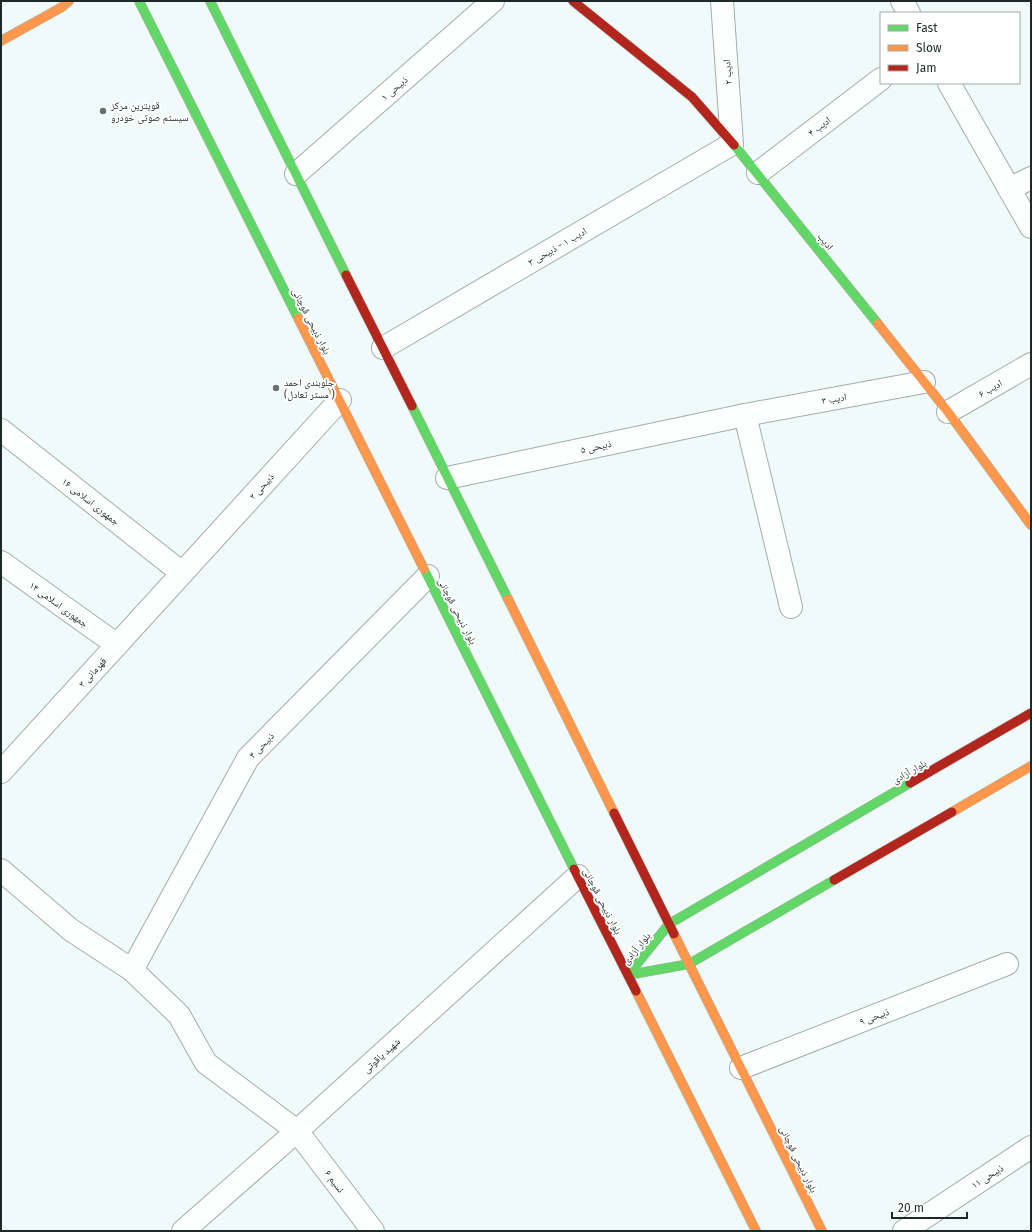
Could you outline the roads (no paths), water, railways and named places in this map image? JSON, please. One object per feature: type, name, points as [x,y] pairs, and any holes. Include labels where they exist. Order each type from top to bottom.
[{"type":"main road","points":[[1,41],[62,7],[69,1]]},
{"type":"main road","name":"بلوار ذبیحی قوچانی","points":[[139,1],[756,1231]]},
{"type":"main road","name":"بلوار ذبیحی قوچانی","points":[[210,1],[822,1231]]},
{"type":"main road","name":"ادیب","points":[[572,1],[626,42],[692,97],[758,173],[948,412],[1031,525]]},
{"type":"main road","name":"بلوار آزادی","points":[[628,975],[670,924],[1031,713]]},
{"type":"main road","name":"بلوار آزادی","points":[[628,975],[689,964],[1031,766]]},
{"type":"street","name":"ذبیحی ۱","points":[[296,174],[493,1]]},
{"type":"street","name":"ادیب ۲","points":[[722,1],[732,144]]},
{"type":"street","points":[[902,1],[908,12]]},
{"type":"street","name":"ادیب ۴","points":[[758,173],[880,80]]},
{"type":"street","points":[[950,84],[1031,226]]},
{"type":"street","name":"ادیب ۱ - ذبیحی ۳","points":[[382,348],[732,144]]},
{"type":"street","points":[[1010,189],[1031,178]]},
{"type":"street","name":"ادیب ۶","points":[[948,412],[1031,364]]},
{"type":"street","name":"ادیب ۳","points":[[745,415],[924,382]]},
{"type":"street","name":"ذبیحی ۲","points":[[182,573],[340,400]]},
{"type":"street","points":[[745,415],[791,607]]},
{"type":"street","name":"ذبیحی ۵","points":[[447,478],[745,415]]},
{"type":"street","name":"جمهوری اسلامی ۱۶","points":[[1,430],[182,573]]},
{"type":"street","name":"جمهوری اسلامی ۱۴","points":[[1,562],[116,645]]},
{"type":"street","name":"قهرمانی ۳","points":[[1,772],[182,573]]},
{"type":"street","name":"ذبیحی ۴","points":[[132,970],[248,758],[428,576]]},
{"type":"street","name":"نسیم ۶","points":[[1,870],[71,930],[132,970],[179,1015],[206,1063],[297,1131],[373,1231]]},
{"type":"street","name":"شهید یاقوتی","points":[[183,1231],[297,1131],[578,876]]},
{"type":"street","name":"ذبیحی ۹","points":[[741,1068],[1007,964]]},
{"type":"street","name":"ذبیحی ۱۱","points":[[904,1231],[1031,1147]]},
{"type":"place","name":"قویترین مرکز سیستم صوتی خودرو","points":[[103,111]]},
{"type":"place","name":"جلوبندی احمد (مستر تعادل )","points":[[276,388]]}]
